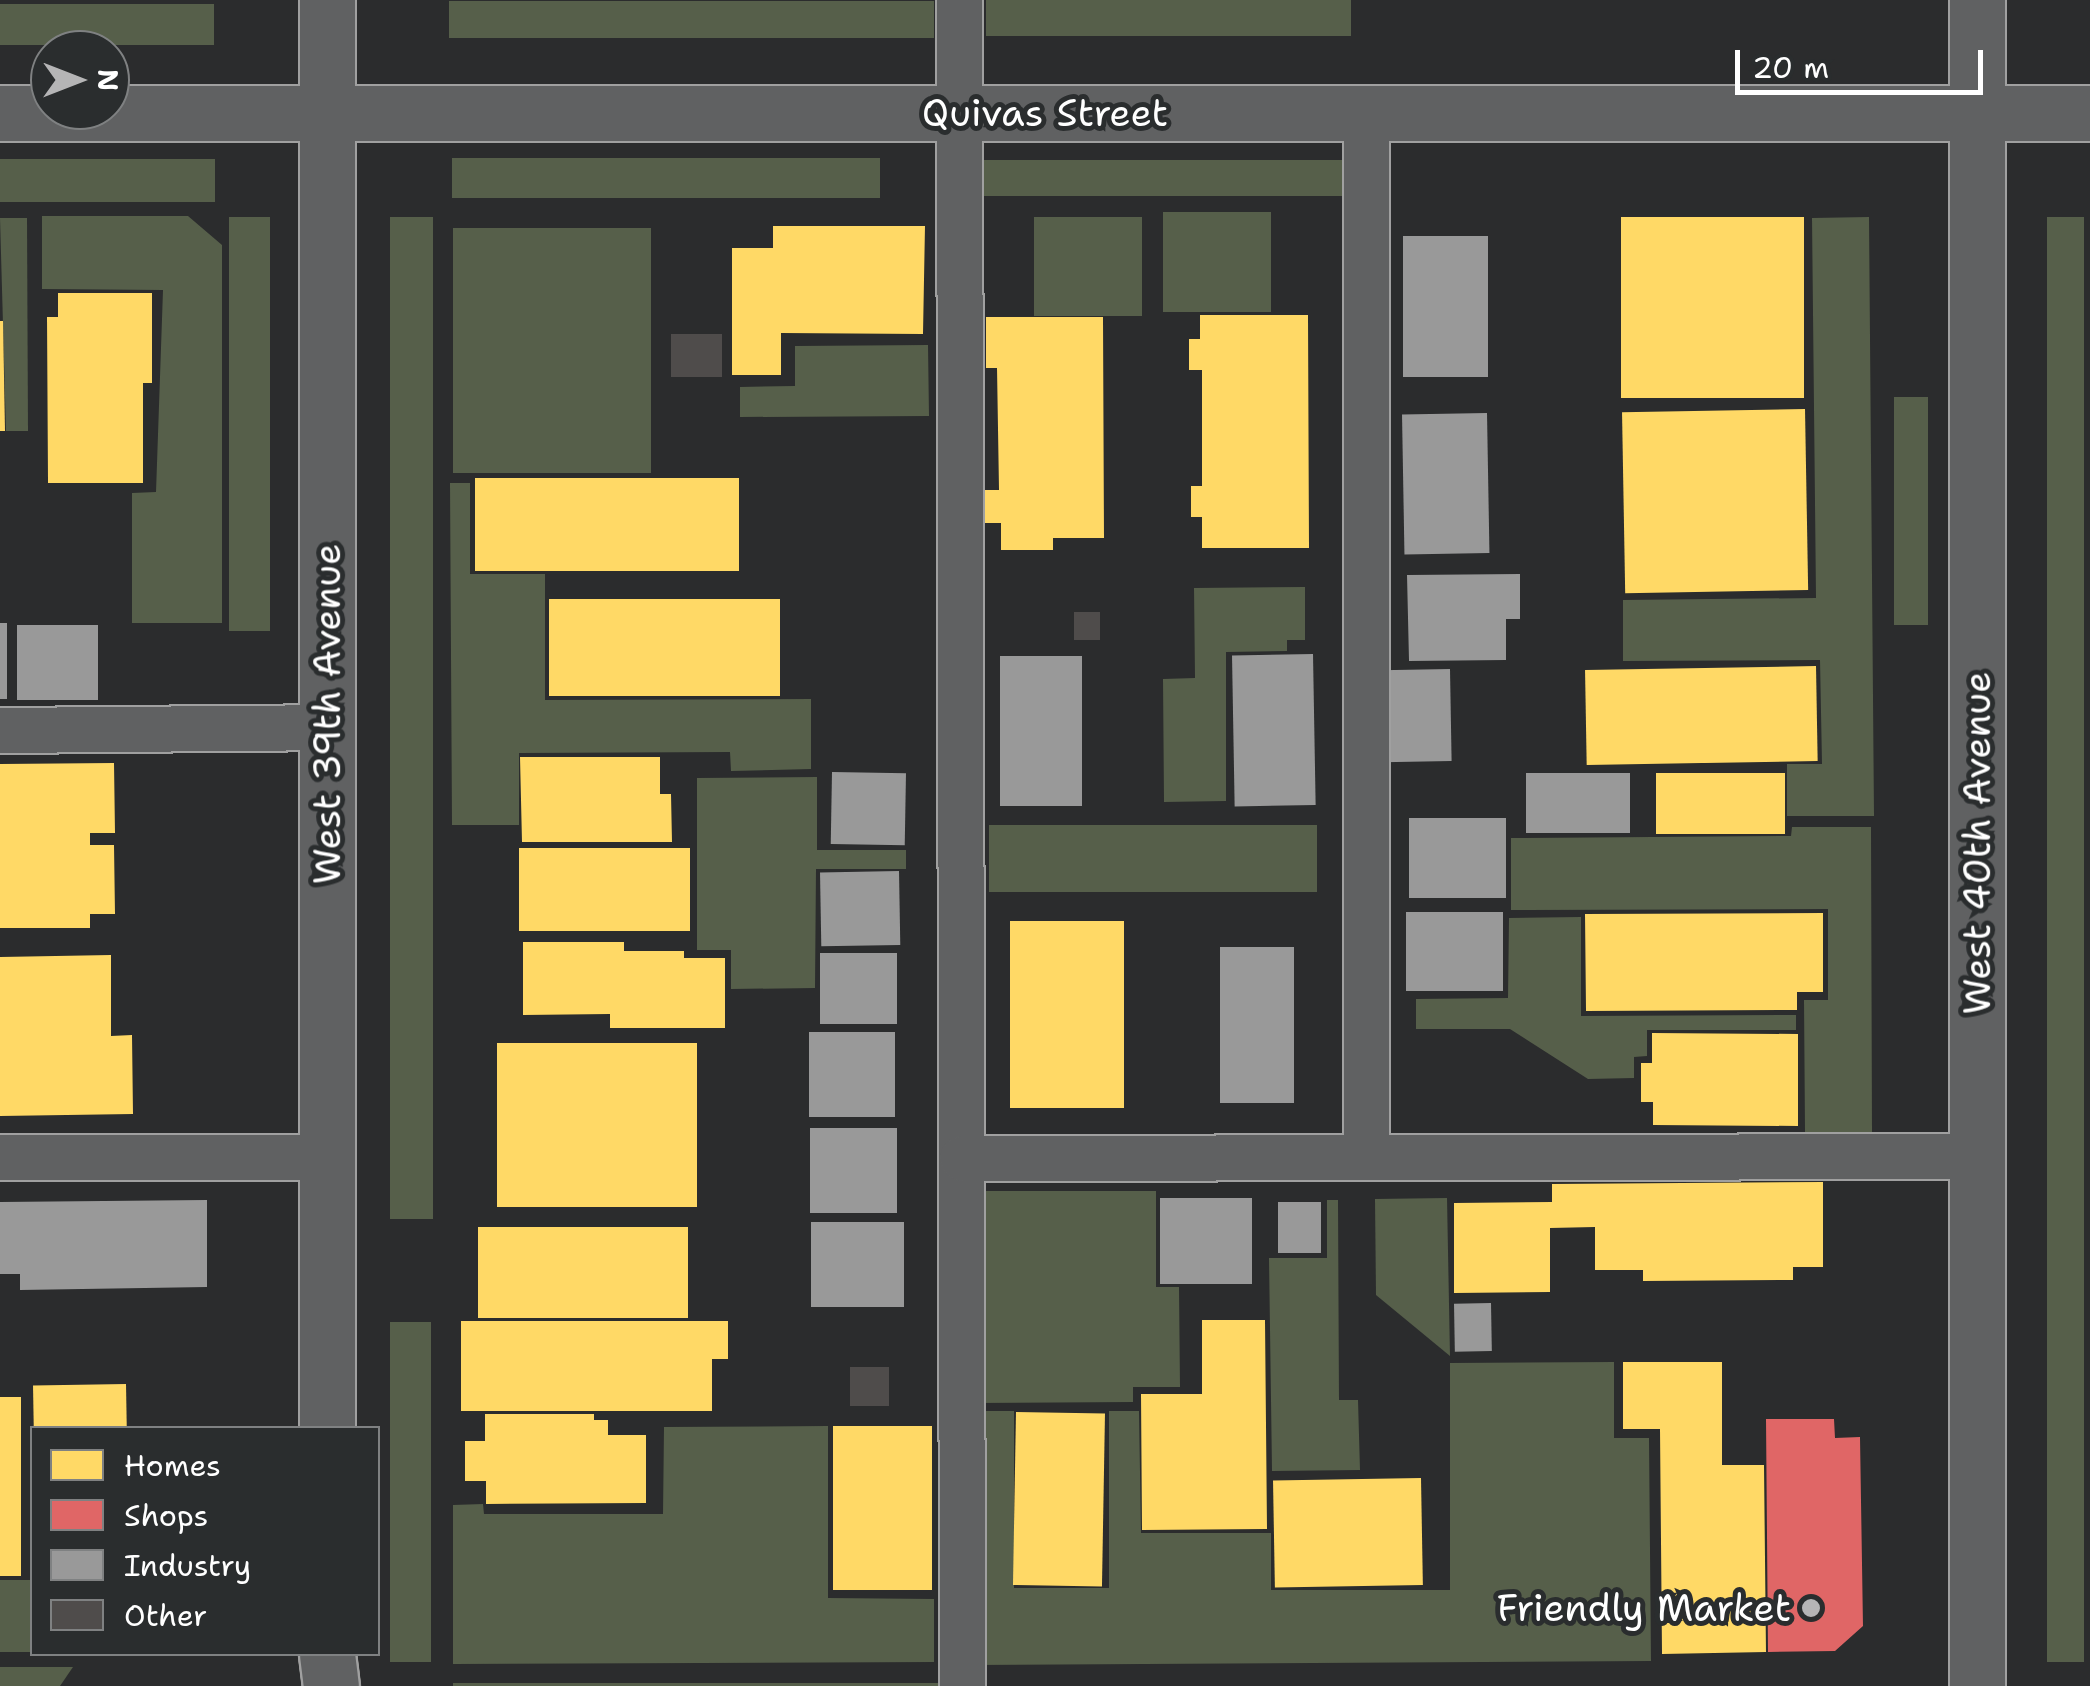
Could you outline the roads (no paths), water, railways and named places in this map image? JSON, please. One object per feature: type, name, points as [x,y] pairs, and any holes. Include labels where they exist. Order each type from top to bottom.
[{"type":"street","name":"West 39th Avenue","points":[[328,0],[328,1426]]},
{"type":"street","name":"West 40th Avenue","points":[[1978,0],[1978,1686]]},
{"type":"street","name":"Quivas Street","points":[[0,113],[2090,113]]},
{"type":"street","points":[[328,1656],[331,1686]]},
{"type":"lane","points":[[959,0],[962,1686]]},
{"type":"lane","points":[[1366,113],[1366,1157]]},
{"type":"lane","points":[[0,730],[328,727]]},
{"type":"lane","points":[[962,1158],[1978,1156]]},
{"type":"lane","points":[[0,1157],[328,1157]]},
{"type":"place","name":"Friendly Market","points":[[1811,1608]]}]
